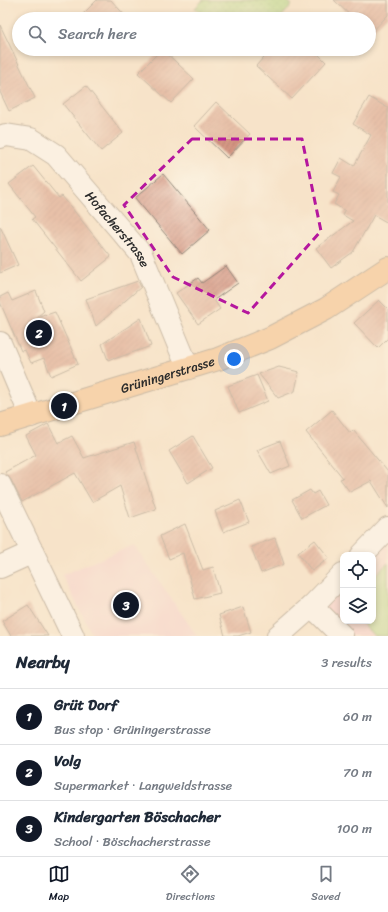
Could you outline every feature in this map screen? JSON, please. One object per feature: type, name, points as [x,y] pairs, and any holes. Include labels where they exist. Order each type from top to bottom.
[{"type":"main road","name":"Grüningerstrasse","points":[[0,425],[218,359],[270,338],[326,309],[388,268]]},
{"type":"street","name":"Hofacherstrasse","points":[[0,137],[6,135],[31,139],[56,156],[141,254],[188,368]]},
{"type":"street","points":[[0,343],[31,416]]},
{"type":"street","points":[[0,485],[73,636]]},
{"type":"street","points":[[365,552],[388,528]]},
{"type":"street","points":[[0,567],[33,552]]},
{"type":"street","points":[[278,636],[312,606],[340,577]]},
{"type":"street","points":[[312,606],[342,636]]},
{"type":"highlighted area","points":[[192,139],[302,139],[321,231],[248,313],[173,277],[124,205]]},
{"type":"shaded area","points":[[388,528],[388,636],[342,636],[312,606],[340,577],[340,624],[376,624],[376,552],[375,552]]},
{"type":"shaded area","points":[[134,545],[197,636],[93,636],[62,575]]},
{"type":"green space","points":[[203,0],[286,0],[292,5],[286,12],[199,12],[195,8]]},
{"type":"green space","points":[[388,563],[388,636],[374,636],[363,624],[376,624],[376,574]]},
{"type":"building","points":[[97,0],[111,0],[122,12],[85,12]]},
{"type":"building","points":[[334,0],[388,0],[388,15],[376,28],[376,12],[347,12]]},
{"type":"building","points":[[0,25],[12,50],[12,56],[15,56],[35,98],[9,111],[0,92]]},
{"type":"building","points":[[155,56],[169,56],[194,79],[171,103],[138,73]]},
{"type":"building","points":[[265,56],[320,56],[326,62],[292,99],[256,66]]},
{"type":"building","points":[[86,86],[123,133],[101,151],[63,104]]},
{"type":"building","points":[[369,97],[388,108],[388,223],[374,215],[353,252],[331,268],[316,248],[353,221],[343,215],[345,211],[334,204],[339,195],[333,192],[341,177],[333,173],[341,158],[354,166],[371,135],[353,124]]},
{"type":"building","points":[[216,102],[250,134],[227,158],[194,126]]},
{"type":"building","points":[[33,166],[59,198],[62,196],[111,257],[81,281],[32,219],[35,217],[9,184]]},
{"type":"building","points":[[163,174],[210,230],[182,254],[135,198]]},
{"type":"building","points":[[0,226],[18,265],[0,273]]},
{"type":"building","points":[[226,266],[238,283],[214,300],[220,309],[198,324],[176,293],[198,278],[202,283]]},
{"type":"building","points":[[138,281],[141,287],[96,326],[86,299]]},
{"type":"building","points":[[36,291],[44,311],[37,317],[55,312],[78,364],[51,376],[44,358],[31,363],[25,350],[21,351],[0,302],[0,297],[8,293],[12,301]]},
{"type":"building","points":[[379,300],[388,309],[388,338],[378,348],[354,323]]},
{"type":"building","points":[[141,318],[151,346],[108,360],[102,344]]},
{"type":"building","points":[[279,367],[299,372],[295,391],[278,398],[259,374]]},
{"type":"building","points":[[257,375],[268,401],[239,413],[228,386]]},
{"type":"building","points":[[332,410],[350,433],[353,430],[388,472],[388,508],[371,481],[350,492],[340,479],[343,478],[306,432]]},
{"type":"building","points":[[48,424],[58,443],[72,436],[84,458],[134,442],[156,509],[130,518],[120,486],[92,502],[75,473],[22,502],[11,480],[5,472],[36,455],[26,436]]},
{"type":"building","points":[[193,436],[212,468],[188,483],[169,451]]},
{"type":"building","points":[[280,441],[290,466],[271,474],[257,450]]},
{"type":"building","points":[[310,490],[313,494],[318,491],[326,505],[302,518],[292,500]]},
{"type":"building","points":[[240,500],[249,522],[223,532],[215,511]]},
{"type":"building","points":[[185,524],[203,570],[213,567],[220,593],[195,599],[183,553],[169,559],[160,536]]},
{"type":"building","points":[[275,538],[284,564],[261,573],[251,547]]},
{"type":"building","points":[[315,540],[329,558],[312,571],[298,553]]},
{"type":"building","points":[[28,605],[48,636],[11,636],[2,621]]},
{"type":"building","points":[[243,607],[251,632],[238,636],[225,636],[219,615]]},
{"type":"place","name":"Volg","points":[[39,333]]},
{"type":"place","name":"Grüt Dorf","points":[[64,406]]},
{"type":"place","name":"Kindergarten Böschacher","points":[[126,605]]}]
